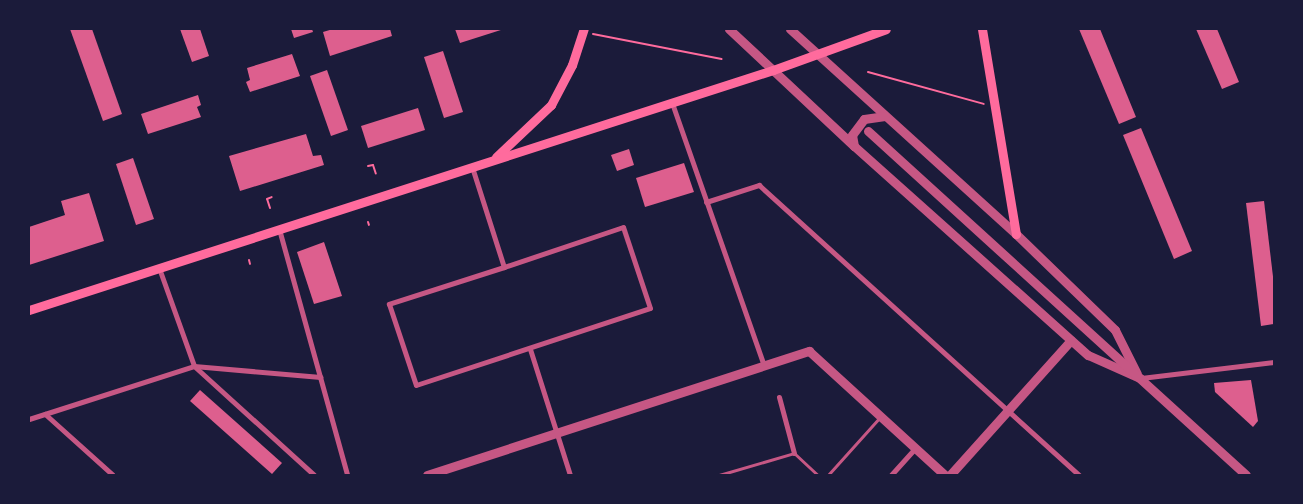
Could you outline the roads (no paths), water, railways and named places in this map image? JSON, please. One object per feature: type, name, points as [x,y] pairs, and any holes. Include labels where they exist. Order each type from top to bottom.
[{"type":"main road","points":[[492,160],[551,105],[572,65],[584,29]]},
{"type":"main road","points":[[29,310],[774,70],[886,29]]},
{"type":"main road","points":[[982,29],[1016,234]]},
{"type":"street","points":[[730,29],[854,146],[1088,355],[1140,378],[1274,362]]},
{"type":"street","points":[[790,29],[1016,234],[1115,330],[1140,378]]},
{"type":"street","points":[[672,102],[764,366]]},
{"type":"street","points":[[854,146],[852,135],[860,122],[864,119],[884,116]]},
{"type":"street","points":[[868,131],[1246,475]]},
{"type":"street","points":[[472,167],[504,266]]},
{"type":"street","points":[[706,202],[759,185],[1078,475]]},
{"type":"street","points":[[623,227],[650,308],[416,385],[389,304],[504,266],[623,227]]},
{"type":"street","points":[[279,229],[347,475]]},
{"type":"street","points":[[159,268],[194,366],[314,475]]},
{"type":"street","points":[[950,475],[1072,340]]},
{"type":"street","points":[[530,349],[570,475]]},
{"type":"street","points":[[427,475],[808,351],[945,475]]},
{"type":"street","points":[[29,419],[194,366],[321,377]]},
{"type":"street","points":[[779,397],[794,453]]},
{"type":"street","points":[[45,414],[113,475]]},
{"type":"street","points":[[891,475],[915,448]]},
{"type":"lane","points":[[828,475],[881,417]]},
{"type":"lane","points":[[719,475],[794,453],[818,475]]}]
